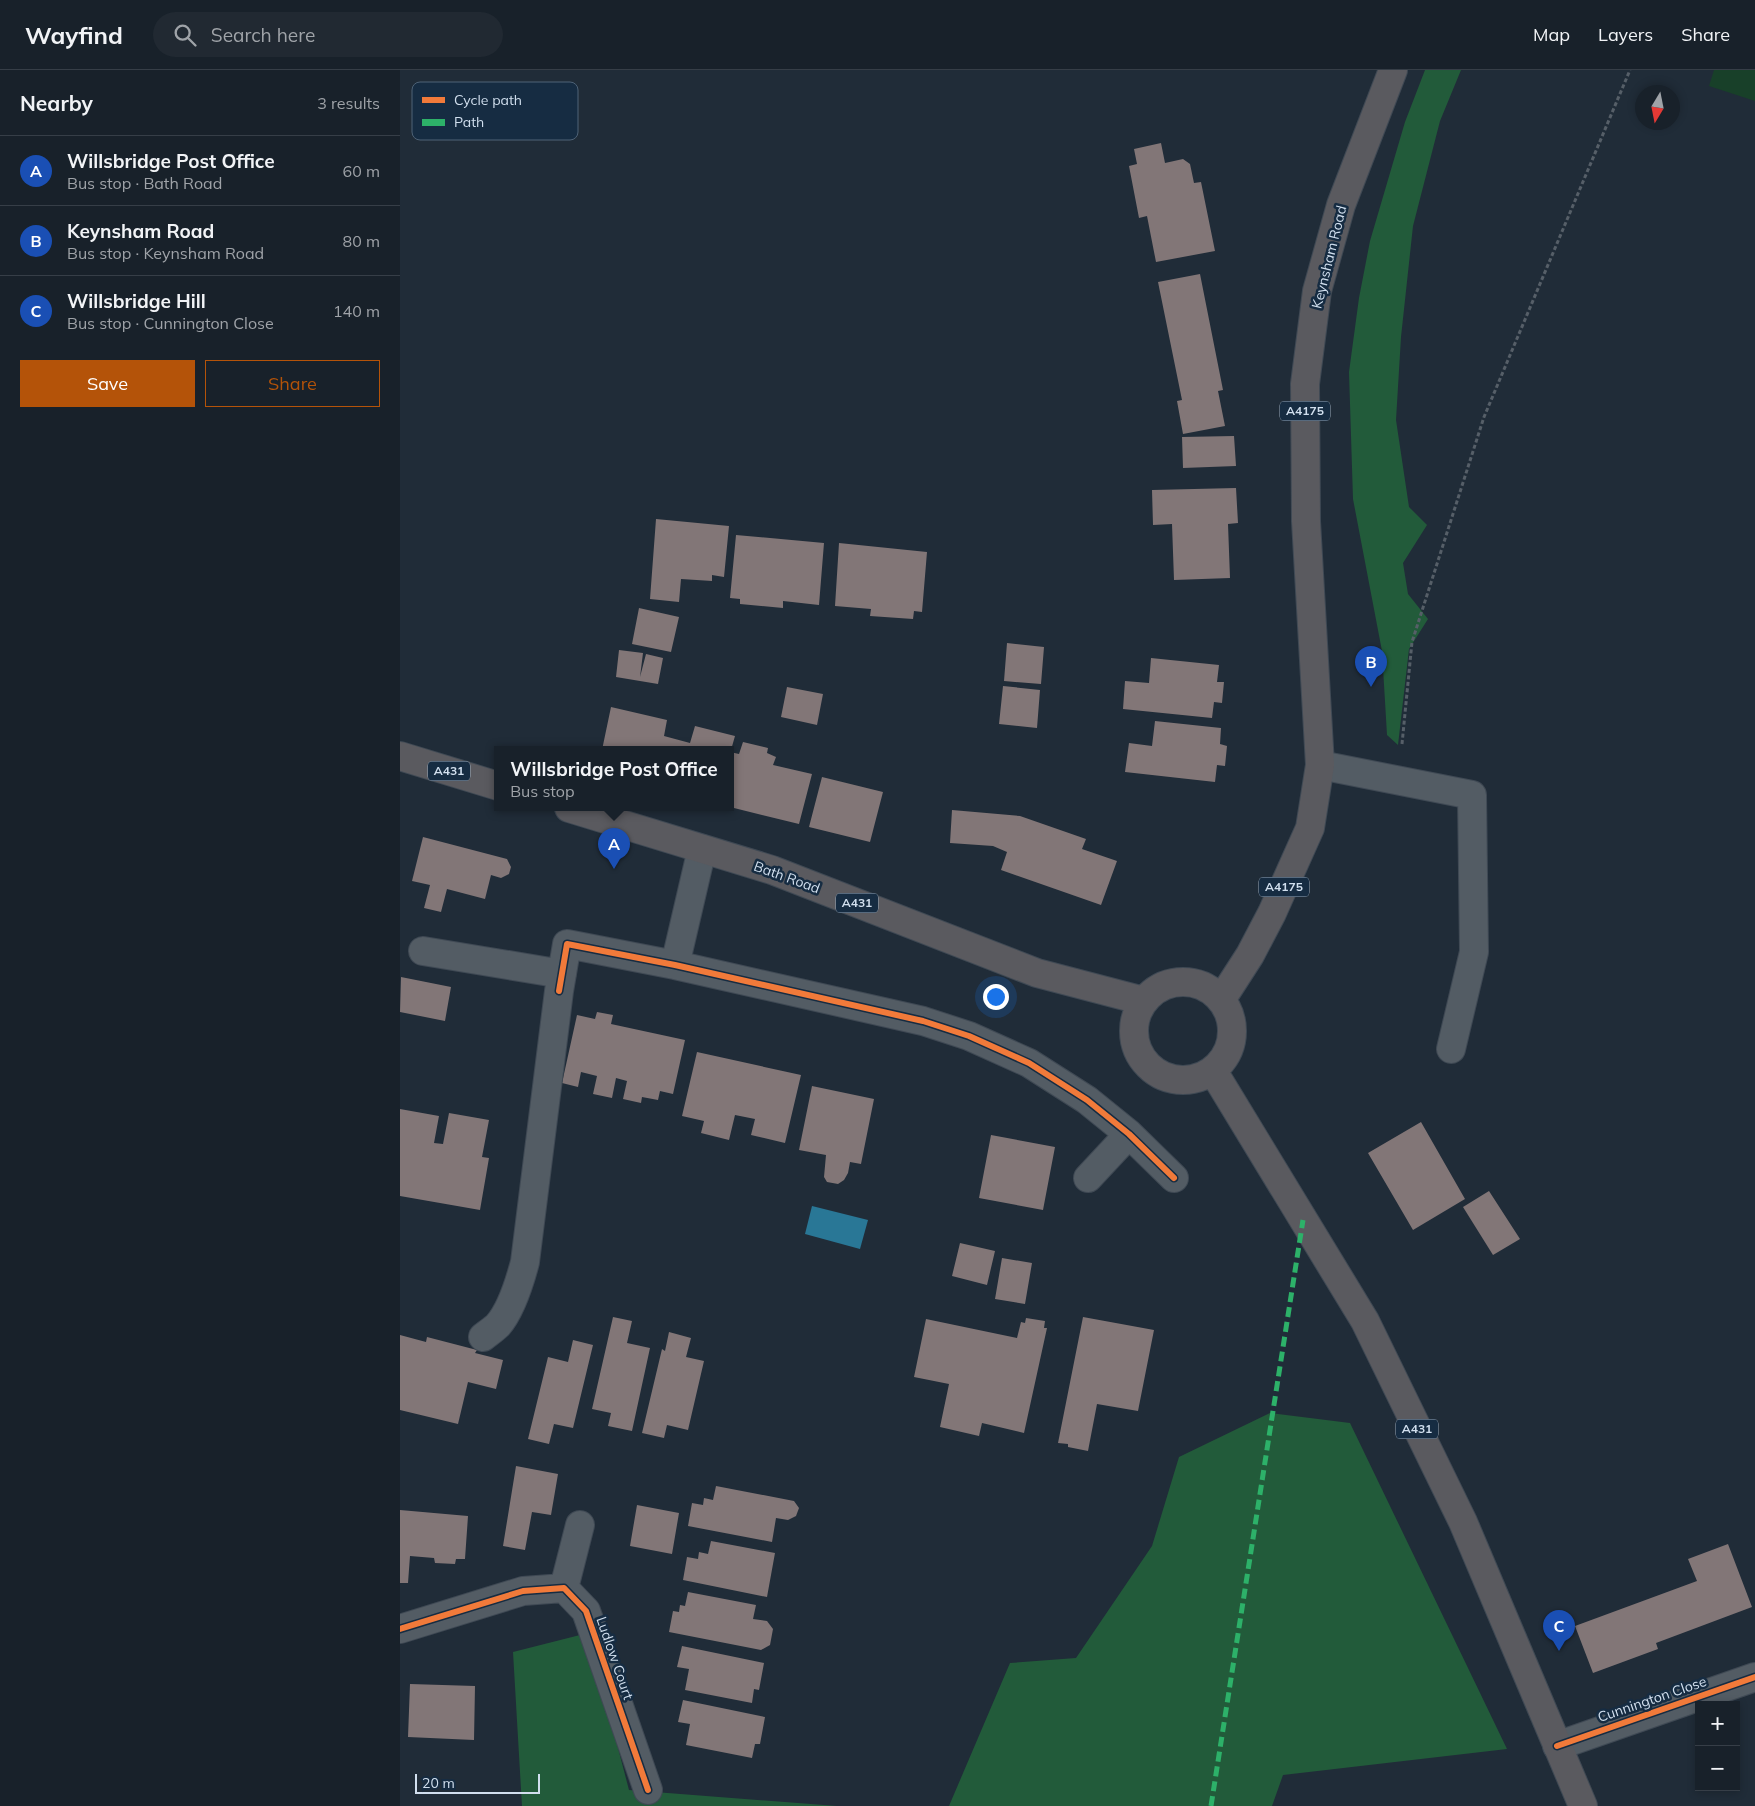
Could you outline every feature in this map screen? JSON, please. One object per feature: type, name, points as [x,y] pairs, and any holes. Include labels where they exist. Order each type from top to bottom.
[{"type":"main road","name":"Keynsham Road","points":[[1222,1000],[1268,922],[1310,828],[1320,765],[1306,521],[1305,384],[1317,291],[1341,205],[1393,70]]},
{"type":"main road","name":"A431","points":[[400,756],[494,785]]},
{"type":"main road","name":"Bath Road","points":[[578,811],[772,870],[1037,973],[1144,1002]]},
{"type":"main road","points":[[1179,981],[1197,983],[1209,988],[1222,1000],[1229,1012],[1233,1036],[1225,1058],[1213,1071],[1203,1076],[1186,1080],[1168,1078],[1152,1070],[1141,1058],[1134,1042],[1133,1029],[1137,1011],[1144,1002],[1150,993],[1165,985],[1179,981]]},
{"type":"main road","name":"A431","points":[[1213,1071],[1365,1321],[1463,1522],[1583,1806]]},
{"type":"street","points":[[1320,765],[1472,795],[1474,952],[1451,1048]]},
{"type":"street","points":[[675,965],[702,849]]},
{"type":"street","points":[[483,1338],[498,1325],[505,1315],[525,1262],[567,944],[675,965],[923,1021],[969,1036],[1029,1063],[1087,1100],[1129,1134],[1174,1178]]},
{"type":"street","points":[[423,951],[561,982]]},
{"type":"street","points":[[1088,1178],[1129,1134]]},
{"type":"street","points":[[400,1629],[523,1591],[564,1588],[580,1525]]},
{"type":"street","name":"Ludlow Court","points":[[564,1588],[586,1611],[648,1790]]},
{"type":"street","name":"Cunnington Close","points":[[1557,1746],[1755,1677]]},
{"type":"path","points":[[1401,751],[1412,642],[1484,417],[1630,70]]},
{"type":"green space","points":[[1425,70],[1461,70],[1440,121],[1413,226],[1401,337],[1396,420],[1409,507],[1427,525],[1403,563],[1408,594],[1428,619],[1409,649],[1398,745],[1387,735],[1382,651],[1353,499],[1349,372],[1359,298],[1370,241],[1405,122]]},
{"type":"green space","points":[[1714,70],[1755,70],[1755,101],[1709,86]]},
{"type":"green space","points":[[1270,1413],[1350,1423],[1507,1749],[1283,1775],[1272,1806],[949,1806],[1010,1663],[1076,1658],[1152,1546],[1179,1457]]},
{"type":"green space","points":[[580,1635],[606,1702],[629,1790],[837,1806],[522,1806],[513,1652]]},
{"type":"water","points":[[812,1206],[868,1220],[860,1249],[805,1234]]},
{"type":"building","points":[[1161,143],[1165,163],[1183,159],[1190,164],[1194,183],[1201,182],[1215,251],[1156,262],[1147,216],[1139,218],[1129,166],[1137,164],[1134,149]]},
{"type":"building","points":[[1200,274],[1223,390],[1218,391],[1225,426],[1183,434],[1177,401],[1182,400],[1158,282]]},
{"type":"building","points":[[1234,436],[1236,466],[1183,468],[1182,437]]},
{"type":"building","points":[[1236,488],[1238,523],[1228,524],[1230,578],[1174,580],[1172,524],[1153,525],[1152,490]]},
{"type":"building","points":[[656,519],[729,526],[724,577],[712,575],[712,581],[681,579],[679,602],[650,599]]},
{"type":"building","points":[[736,535],[824,543],[819,605],[783,601],[783,608],[740,604],[740,599],[730,598]]},
{"type":"building","points":[[839,543],[927,552],[922,612],[914,611],[913,619],[870,616],[871,609],[835,606]]},
{"type":"building","points":[[639,608],[679,617],[671,652],[632,644]]},
{"type":"building","points":[[1007,643],[1044,647],[1041,684],[1004,681]]},
{"type":"building","points":[[619,650],[643,653],[640,677],[646,654],[663,658],[658,684],[616,677]]},
{"type":"building","points":[[1151,658],[1219,665],[1217,682],[1224,682],[1222,703],[1214,702],[1212,718],[1123,709],[1125,681],[1149,683]]},
{"type":"building","points":[[1003,686],[1040,690],[1037,728],[999,724]]},
{"type":"building","points":[[787,687],[823,694],[817,725],[781,717]]},
{"type":"building","points":[[611,707],[667,720],[664,736],[690,743],[695,726],[735,736],[732,746],[603,746]]},
{"type":"building","points":[[1155,721],[1221,728],[1220,744],[1227,746],[1225,766],[1217,765],[1215,782],[1125,772],[1129,743],[1152,746]]},
{"type":"building","points":[[743,742],[768,748],[767,753],[776,757],[773,765],[812,774],[799,824],[734,808],[734,753],[739,754]]},
{"type":"building","points":[[822,777],[883,792],[870,842],[809,827]]},
{"type":"building","points":[[952,810],[1020,816],[1086,839],[1082,849],[1117,861],[1101,905],[1001,870],[1007,852],[993,846],[950,843]]},
{"type":"building","points":[[423,837],[507,859],[511,867],[509,874],[501,878],[491,875],[485,899],[447,889],[441,912],[424,908],[430,885],[412,881]]},
{"type":"building","points":[[401,977],[451,987],[445,1021],[400,1012]]},
{"type":"building","points":[[597,1012],[613,1015],[611,1024],[685,1040],[673,1094],[660,1091],[658,1100],[642,1097],[641,1103],[623,1099],[627,1081],[616,1078],[612,1098],[593,1094],[597,1076],[581,1072],[578,1087],[562,1083],[577,1015],[595,1019]]},
{"type":"building","points":[[697,1052],[801,1075],[785,1143],[751,1135],[755,1119],[735,1115],[729,1140],[701,1133],[704,1121],[682,1116]]},
{"type":"building","points":[[812,1086],[874,1099],[861,1164],[850,1162],[848,1173],[844,1180],[838,1184],[827,1182],[824,1177],[826,1155],[799,1150]]},
{"type":"building","points":[[400,1109],[439,1116],[434,1143],[443,1144],[449,1113],[489,1120],[482,1157],[489,1158],[480,1210],[400,1196]]},
{"type":"building","points":[[1421,1122],[1465,1199],[1413,1230],[1368,1153]]},
{"type":"building","points":[[991,1135],[1055,1147],[1043,1210],[979,1198]]},
{"type":"building","points":[[1489,1191],[1520,1239],[1493,1255],[1463,1207]]},
{"type":"building","points":[[960,1243],[995,1251],[987,1285],[952,1276]]},
{"type":"building","points":[[1002,1258],[1032,1263],[1025,1304],[995,1299]]},
{"type":"building","points":[[613,1317],[632,1321],[627,1343],[650,1348],[632,1431],[608,1426],[611,1413],[592,1409]]},
{"type":"building","points":[[1083,1317],[1154,1330],[1138,1411],[1097,1404],[1088,1451],[1068,1447],[1068,1444],[1058,1443]]},
{"type":"building","points":[[1026,1318],[1045,1321],[1044,1328],[1047,1328],[1024,1433],[982,1423],[979,1436],[940,1427],[949,1384],[914,1377],[926,1319],[1017,1338],[1021,1322],[1025,1323]]},
{"type":"building","points":[[669,1332],[691,1338],[686,1357],[704,1361],[688,1430],[667,1425],[664,1438],[642,1433],[662,1349],[665,1351]]},
{"type":"building","points":[[400,1335],[426,1342],[427,1337],[477,1350],[475,1353],[503,1360],[496,1389],[468,1382],[458,1424],[400,1410]]},
{"type":"building","points":[[573,1340],[593,1345],[573,1428],[554,1424],[549,1444],[528,1439],[548,1357],[568,1362]]},
{"type":"building","points":[[516,1466],[558,1474],[551,1515],[532,1512],[525,1550],[503,1546]]},
{"type":"building","points":[[716,1486],[794,1501],[799,1508],[796,1516],[788,1520],[776,1518],[772,1542],[688,1526],[692,1503],[703,1505],[704,1498],[713,1500]]},
{"type":"building","points":[[637,1505],[679,1513],[672,1554],[630,1546]]},
{"type":"building","points":[[400,1510],[468,1516],[465,1559],[456,1559],[455,1564],[435,1563],[434,1558],[410,1556],[408,1583],[400,1583]]},
{"type":"building","points":[[711,1541],[775,1553],[767,1597],[683,1580],[687,1557],[698,1559],[699,1552],[708,1554]]},
{"type":"building","points":[[1728,1544],[1752,1607],[1656,1643],[1658,1649],[1593,1673],[1575,1626],[1697,1581],[1688,1559]]},
{"type":"building","points":[[688,1592],[756,1605],[753,1619],[767,1621],[773,1629],[770,1645],[761,1650],[669,1632],[673,1611],[679,1612],[680,1605],[685,1606]]},
{"type":"building","points":[[682,1646],[764,1663],[759,1690],[754,1689],[752,1703],[685,1690],[689,1669],[677,1667]]},
{"type":"building","points":[[410,1684],[475,1686],[474,1740],[408,1737]]},
{"type":"building","points":[[683,1700],[765,1717],[760,1744],[755,1744],[752,1758],[686,1745],[690,1724],[678,1722]]},
{"type":"marked path","points":[[1211,1806],[1303,1220]]},
{"type":"cycle path","points":[[559,991],[567,944],[675,965],[923,1021],[969,1036],[1029,1063],[1087,1100],[1129,1134],[1174,1178]]},
{"type":"cycle path","points":[[400,1629],[523,1591],[564,1588],[586,1611],[648,1790]]},
{"type":"cycle path","points":[[1557,1746],[1755,1677]]},
{"type":"place","name":"Keynsham Road","points":[[1371,687]]},
{"type":"place","name":"Willsbridge Post Office","points":[[614,869]]},
{"type":"place","name":"Willsbridge Hill","points":[[1559,1651]]}]
